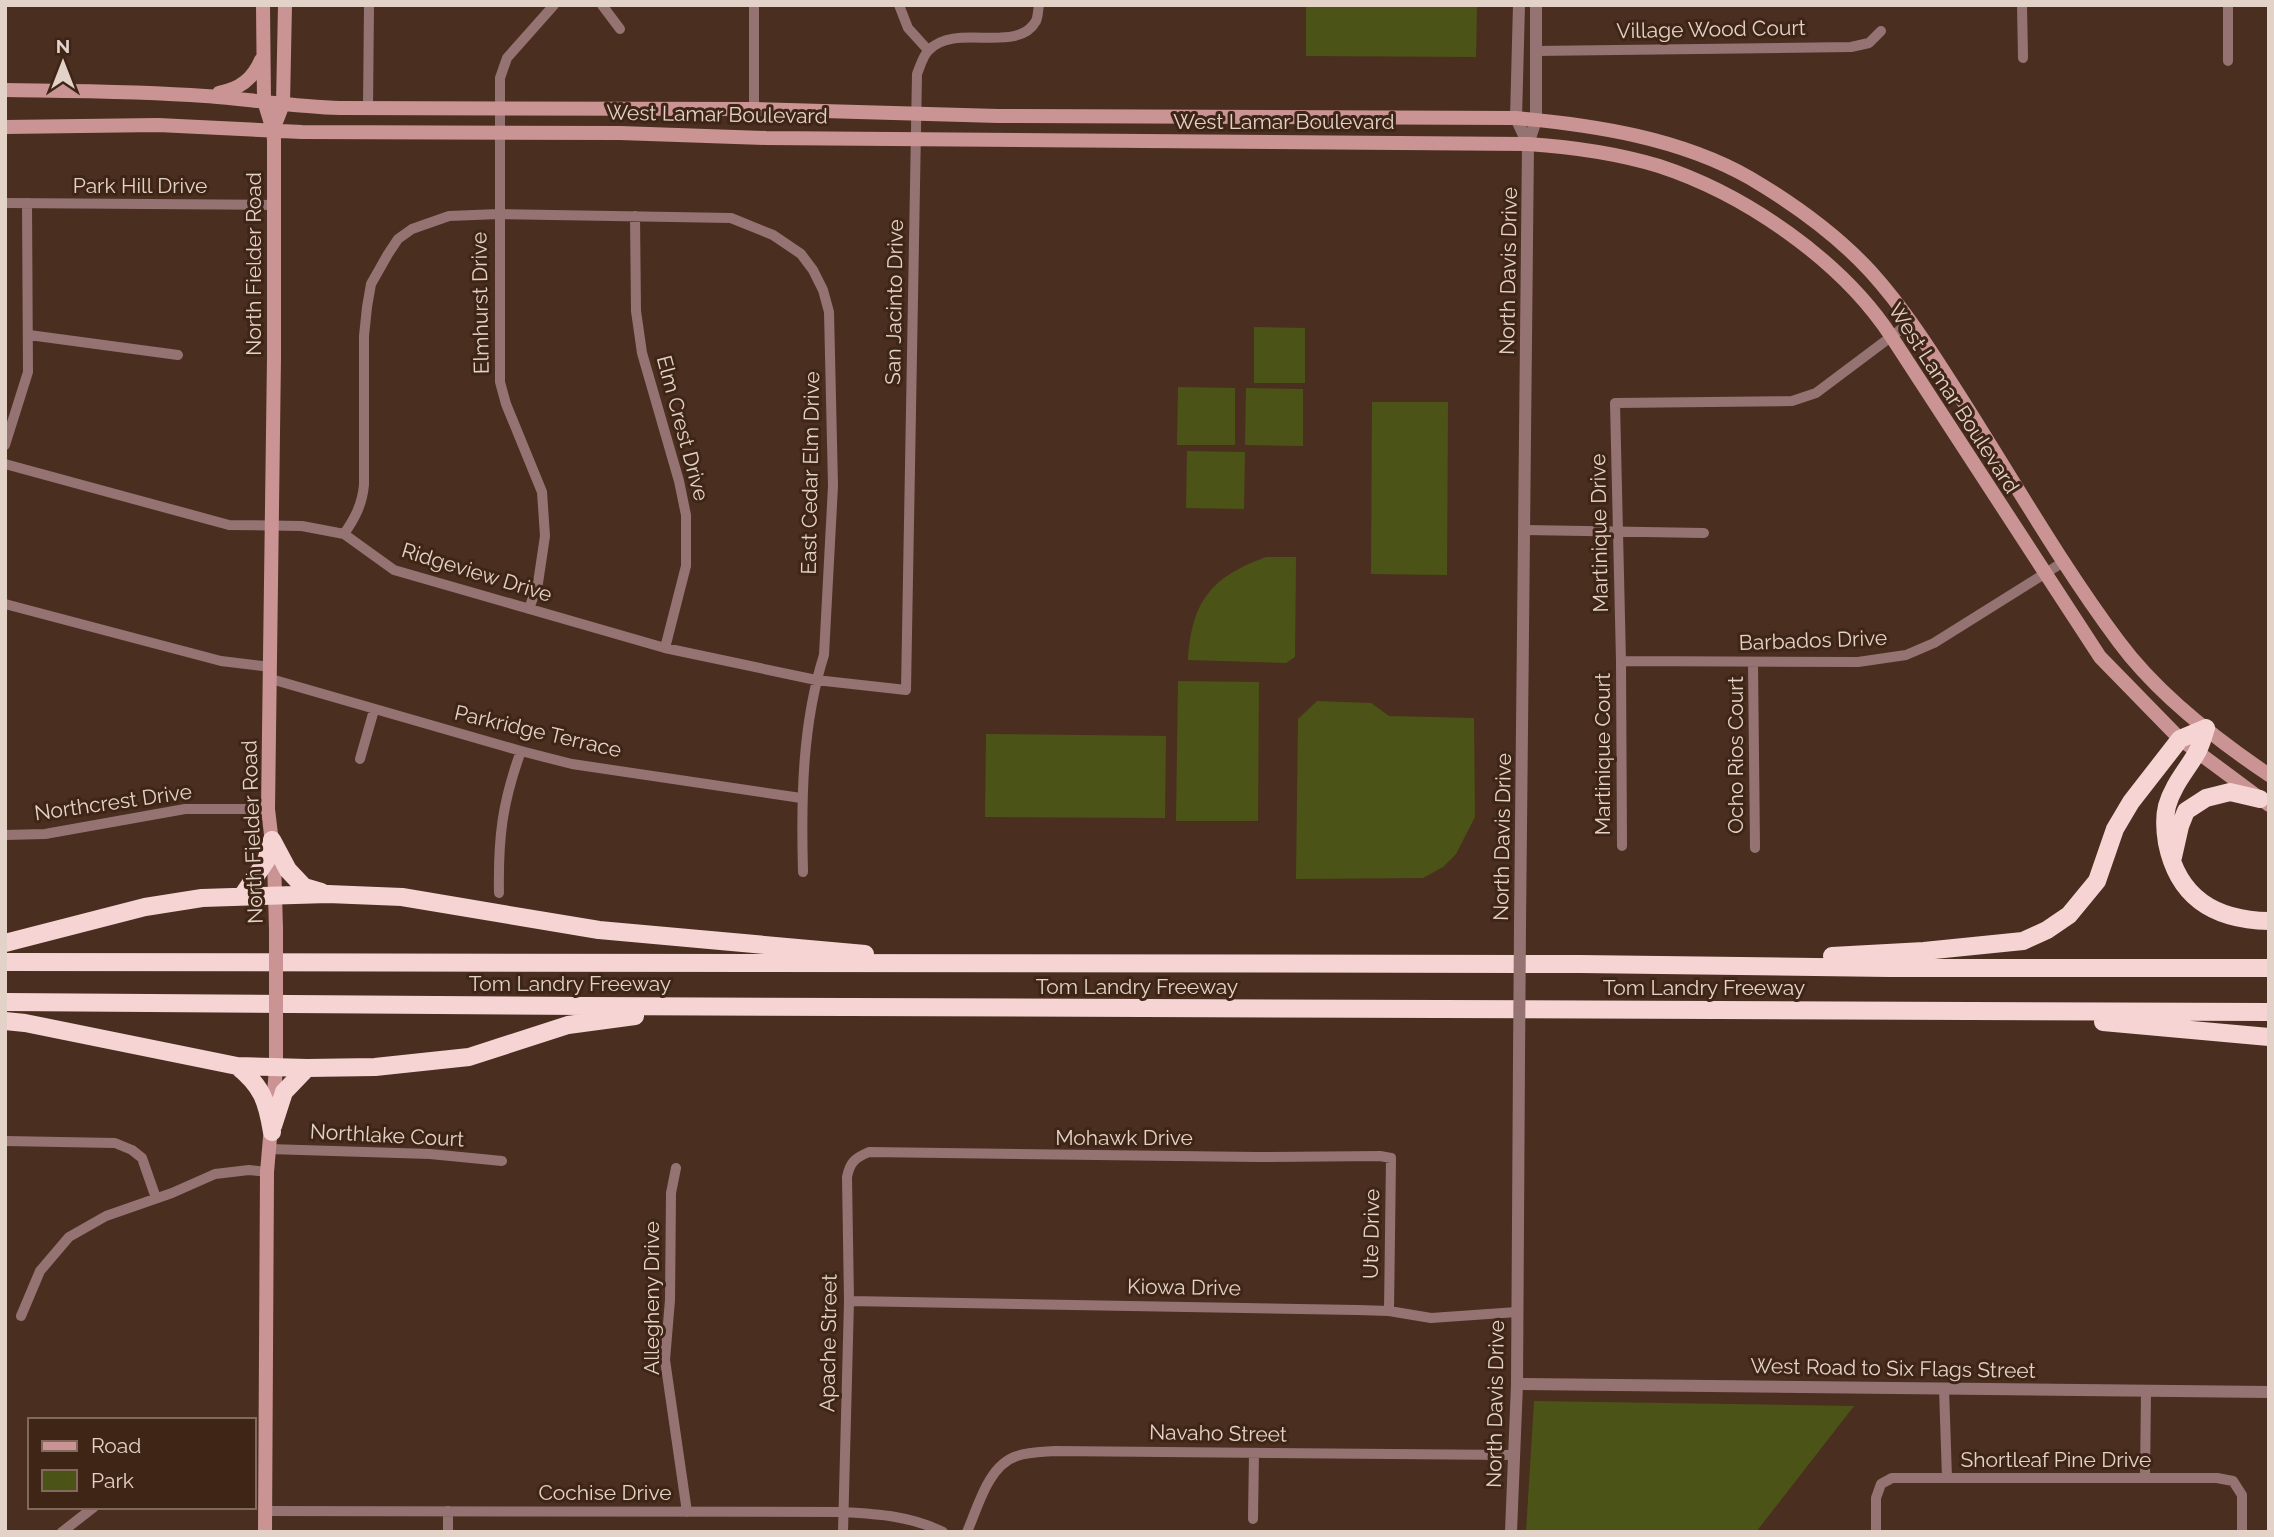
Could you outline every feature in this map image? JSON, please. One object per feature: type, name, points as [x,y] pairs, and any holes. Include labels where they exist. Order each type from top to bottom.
[{"type":"highway","points":[[1580,964],[1924,951],[2023,941],[2047,930],[2069,915],[2097,881],[2115,829],[2131,802],[2180,739],[2206,728]]},
{"type":"highway","points":[[2206,728],[2197,752],[2174,787],[2166,808],[2165,829],[2171,864],[2202,904],[2227,916],[2269,921]]},
{"type":"highway","points":[[2171,864],[2186,811],[2206,798],[2230,792],[2264,802]]},
{"type":"highway","points":[[272,840],[288,870],[304,887],[328,894]]},
{"type":"highway","points":[[242,896],[266,861],[272,840]]},
{"type":"highway","points":[[5,943],[145,908],[202,898],[328,894],[402,897],[599,930],[1012,965]]},
{"type":"highway","name":"Tom Landry Freeway","points":[[5,962],[1580,964],[1889,968],[2269,968]]},
{"type":"highway","name":"Tom Landry Freeway","points":[[5,1002],[2269,1012]]},
{"type":"highway","points":[[5,1021],[237,1066],[276,1069],[375,1067],[469,1057],[568,1025],[638,1015],[816,1007]]},
{"type":"highway","points":[[1992,1011],[2269,1037]]},
{"type":"highway","points":[[237,1066],[251,1078],[268,1107],[270,1140]]},
{"type":"highway","points":[[270,1140],[284,1093],[307,1068]]},
{"type":"main road","name":"North Fielder Road","points":[[263,5],[264,101],[274,130],[268,809],[276,894],[276,1069],[267,1172],[268,1273],[259,1429],[265,1532]]},
{"type":"main road","name":"North Fielder Road","points":[[274,130],[283,104],[285,5]]},
{"type":"main road","points":[[207,96],[240,86],[258,68],[263,55]]},
{"type":"main road","name":"West Lamar Boulevard","points":[[5,90],[207,96],[307,108],[754,108],[999,116],[1516,118],[1587,126],[1652,141],[1698,155],[1748,177],[1790,203],[1837,239],[1869,270],[1912,321],[2064,561],[2126,650],[2221,742],[2269,775]]},
{"type":"main road","points":[[999,116],[999,139]]},
{"type":"main road","name":"West Lamar Boulevard","points":[[5,127],[158,125],[302,132],[620,133],[766,138],[1528,144],[1583,149],[1661,167],[1703,184],[1753,211],[1804,245],[1862,298],[1891,336],[2100,657],[2180,739],[2264,802]]},
{"type":"street","points":[[368,108],[369,5]]},
{"type":"street","name":"Elmhurst Drive","points":[[529,609],[538,583],[545,536],[542,492],[506,404],[500,382],[500,78],[507,58],[554,5]]},
{"type":"street","points":[[602,5],[620,29]]},
{"type":"street","points":[[754,5],[754,108]]},
{"type":"street","points":[[900,5],[908,28],[928,50],[948,39],[1024,34],[1036,21],[1039,5]]},
{"type":"street","name":"North Davis Drive","points":[[1519,5],[1516,118],[1528,144]]},
{"type":"street","name":"North Davis Drive","points":[[1511,1532],[1517,1384],[1528,144],[1536,120],[1536,5]]},
{"type":"street","points":[[2022,5],[2023,58]]},
{"type":"street","points":[[2228,5],[2228,61]]},
{"type":"street","name":"Village Wood Court","points":[[1535,51],[1851,47],[1869,43],[1881,31]]},
{"type":"street","name":"San Jacinto Drive","points":[[906,690],[917,74],[928,50]]},
{"type":"street","name":"Park Hill Drive","points":[[5,203],[274,205]]},
{"type":"street","points":[[5,445],[28,372],[27,203]]},
{"type":"street","name":"East Cedar Elm Drive","points":[[344,534],[356,516],[364,485],[365,336],[372,284],[398,239],[412,229],[449,216],[499,214],[731,218],[774,234],[801,254],[813,270],[830,312],[831,330],[833,486],[824,654],[816,680],[801,798],[803,872]]},
{"type":"street","name":"Elm Crest Drive","points":[[635,216],[636,311],[642,353],[679,481],[686,515],[686,566],[665,648]]},
{"type":"street","points":[[1891,336],[1912,321]]},
{"type":"street","points":[[29,335],[178,355]]},
{"type":"street","name":"Martinique Drive","points":[[1621,662],[1615,403],[1792,401],[1816,393],[1891,336]]},
{"type":"street","name":"Ridgeview Drive","points":[[5,464],[229,525],[302,526],[344,534],[394,570],[665,648],[816,680],[906,690]]},
{"type":"street","points":[[1525,530],[1704,533]]},
{"type":"street","name":"Barbados Drive","points":[[1621,662],[1858,663],[1906,654],[1934,643],[2064,561]]},
{"type":"street","name":"Parkridge Terrace","points":[[5,605],[271,673],[374,710],[572,764],[801,798]]},
{"type":"street","name":"Martinique Court","points":[[1621,662],[1622,846]]},
{"type":"street","name":"Ocho Rios Court","points":[[1753,663],[1755,848]]},
{"type":"street","points":[[360,759],[374,710]]},
{"type":"street","points":[[499,893],[501,818],[510,780],[521,751]]},
{"type":"street","name":"Northcrest Drive","points":[[5,835],[46,834],[185,808],[268,809]]},
{"type":"street","name":"Northlake Court","points":[[270,1140],[502,1161]]},
{"type":"street","points":[[5,1141],[115,1143],[132,1150],[142,1158],[156,1198]]},
{"type":"street","name":"Mohawk Drive","points":[[857,1157],[869,1153],[1391,1158]]},
{"type":"street","name":"Apache Street","points":[[843,1532],[849,1301],[847,1177],[850,1164],[857,1157]]},
{"type":"street","name":"Ute Drive","points":[[1389,1311],[1391,1158]]},
{"type":"street","name":"Allegheny Drive","points":[[676,1168],[670,1221],[670,1300],[666,1326],[666,1360],[687,1512]]},
{"type":"street","points":[[21,1316],[40,1271],[69,1237],[106,1216],[172,1193],[215,1174],[249,1170],[267,1172]]},
{"type":"street","name":"Kiowa Drive","points":[[849,1301],[1389,1311],[1431,1318],[1517,1312]]},
{"type":"street","name":"West Road to Six Flags Street","points":[[1517,1384],[2269,1392]]},
{"type":"street","points":[[1944,1388],[1947,1478]]},
{"type":"street","points":[[2145,1478],[2146,1390]]},
{"type":"street","name":"Navaho Street","points":[[967,1532],[994,1472],[1018,1455],[1055,1451],[1513,1455]]},
{"type":"street","points":[[1253,1519],[1254,1453]]},
{"type":"street","name":"Shortleaf Pine Drive","points":[[1877,1532],[1877,1498],[1881,1484],[1892,1478],[2217,1478],[2233,1481],[2242,1495],[2242,1532]]},
{"type":"street","points":[[62,1532],[91,1509]]},
{"type":"street","name":"Cochise Drive","points":[[265,1511],[844,1512],[884,1514],[926,1524],[943,1532]]},
{"type":"street","points":[[447,1532],[448,1511]]},
{"type":"green space","points":[[1306,5],[1477,5],[1476,57],[1306,56]]},
{"type":"green space","points":[[1254,327],[1305,328],[1305,383],[1254,383]]},
{"type":"green space","points":[[1178,387],[1235,388],[1235,445],[1177,445]]},
{"type":"green space","points":[[1246,388],[1303,389],[1303,446],[1245,445]]},
{"type":"green space","points":[[1372,402],[1448,402],[1447,575],[1371,574]]},
{"type":"green space","points":[[1187,451],[1245,452],[1244,509],[1186,508]]},
{"type":"green space","points":[[1266,557],[1296,557],[1295,657],[1286,663],[1188,660],[1194,622],[1208,594],[1231,573]]},
{"type":"green space","points":[[1178,681],[1259,682],[1258,821],[1176,821]]},
{"type":"green space","points":[[1317,701],[1371,703],[1389,716],[1474,718],[1475,817],[1456,854],[1443,867],[1423,878],[1296,879],[1298,719]]},
{"type":"green space","points":[[986,734],[1166,736],[1165,818],[985,817]]},
{"type":"green space","points":[[1534,1401],[1854,1406],[1756,1532],[1526,1532]]}]
